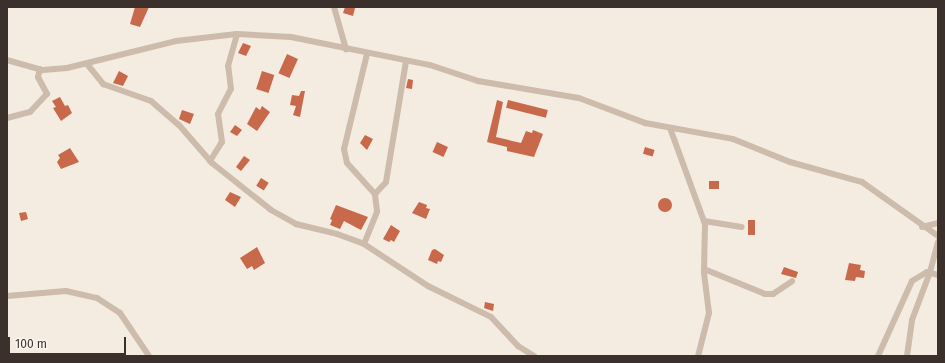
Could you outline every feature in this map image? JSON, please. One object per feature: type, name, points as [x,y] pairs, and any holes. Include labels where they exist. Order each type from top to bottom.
[{"type":"street","points":[[334,7],[346,49]]},
{"type":"street","points":[[210,161],[222,142],[218,114],[231,89],[228,66],[237,34]]},
{"type":"street","points":[[7,60],[40,69],[87,64],[176,41],[237,34],[291,37],[367,54],[430,65],[478,81],[588,100],[634,120],[733,139],[790,162],[854,178],[883,195],[922,227],[938,236]]},
{"type":"street","points":[[364,244],[377,211],[375,194],[347,163],[344,149],[367,54]]},
{"type":"street","points":[[375,194],[386,182],[406,61]]},
{"type":"street","points":[[87,64],[102,84],[151,101],[179,125],[210,161],[271,210],[296,224],[337,234],[364,244],[428,286],[491,317],[518,346],[534,356]]},
{"type":"street","points":[[7,118],[30,112],[47,94],[38,77],[40,69]]},
{"type":"street","points":[[670,128],[704,221],[704,269],[710,313],[698,356]]},
{"type":"street","points":[[704,221],[742,227]]},
{"type":"street","points":[[922,227],[938,223]]},
{"type":"street","points":[[907,356],[912,320],[930,272],[938,242]]},
{"type":"street","points":[[704,269],[765,294],[773,294],[792,281]]},
{"type":"street","points":[[878,356],[912,281],[922,274],[930,272],[938,275]]},
{"type":"street","points":[[7,296],[66,291],[97,298],[120,313],[149,356]]},
{"type":"building","points":[[135,7],[149,7],[140,27],[130,24]]},
{"type":"building","points":[[345,7],[355,8],[353,16],[343,13]]},
{"type":"building","points":[[243,43],[251,46],[246,56],[238,53]]},
{"type":"building","points":[[287,54],[298,59],[289,78],[278,73]]},
{"type":"building","points":[[119,71],[128,76],[123,86],[113,83]]},
{"type":"building","points":[[262,71],[274,75],[268,93],[256,89]]},
{"type":"building","points":[[408,79],[413,80],[412,89],[406,88]]},
{"type":"building","points":[[301,91],[305,91],[300,117],[293,115],[296,106],[290,105],[292,95],[299,96]]},
{"type":"building","points":[[60,97],[65,106],[68,105],[72,113],[61,121],[53,108],[56,107],[52,101]]},
{"type":"building","points":[[497,100],[503,102],[496,137],[521,143],[526,131],[532,133],[533,130],[543,134],[534,157],[507,151],[507,147],[487,142]]},
{"type":"building","points":[[508,100],[548,110],[546,118],[506,108]]},
{"type":"building","points":[[262,106],[270,112],[257,131],[247,124],[256,107],[260,110]]},
{"type":"building","points":[[182,110],[194,114],[190,124],[179,119]]},
{"type":"building","points":[[235,125],[242,130],[237,136],[230,132]]},
{"type":"building","points":[[365,135],[373,139],[367,150],[360,143]]},
{"type":"building","points":[[437,142],[448,147],[443,157],[433,152]]},
{"type":"building","points":[[645,147],[655,150],[653,157],[643,154]]},
{"type":"building","points":[[70,148],[79,162],[61,169],[57,162],[60,158],[58,155]]},
{"type":"building","points":[[244,156],[250,160],[241,171],[236,167]]},
{"type":"building","points":[[261,178],[269,183],[264,190],[256,186]]},
{"type":"building","points":[[709,181],[719,181],[719,189],[709,189]]},
{"type":"building","points":[[230,192],[241,197],[235,207],[225,200]]},
{"type":"building","points":[[665,198],[670,200],[672,205],[670,210],[665,212],[660,210],[658,205],[660,200]]},
{"type":"building","points":[[419,202],[427,205],[426,208],[430,209],[426,219],[412,213]]},
{"type":"building","points":[[336,205],[368,217],[361,230],[344,221],[340,229],[330,225],[332,220],[330,219]]},
{"type":"building","points":[[26,212],[28,219],[21,221],[19,213]]},
{"type":"building","points":[[748,220],[755,220],[755,235],[748,235]]},
{"type":"building","points":[[391,225],[400,231],[394,242],[391,240],[389,242],[383,239]]},
{"type":"building","points":[[257,247],[265,263],[254,270],[252,266],[247,269],[240,258]]},
{"type":"building","points":[[435,249],[444,255],[441,262],[438,261],[437,264],[428,260],[432,250]]},
{"type":"building","points":[[849,263],[861,265],[860,270],[865,271],[864,278],[856,277],[855,281],[845,280]]},
{"type":"building","points":[[784,267],[798,272],[796,278],[781,274]]},
{"type":"building","points":[[485,302],[494,304],[493,311],[484,308]]}]
